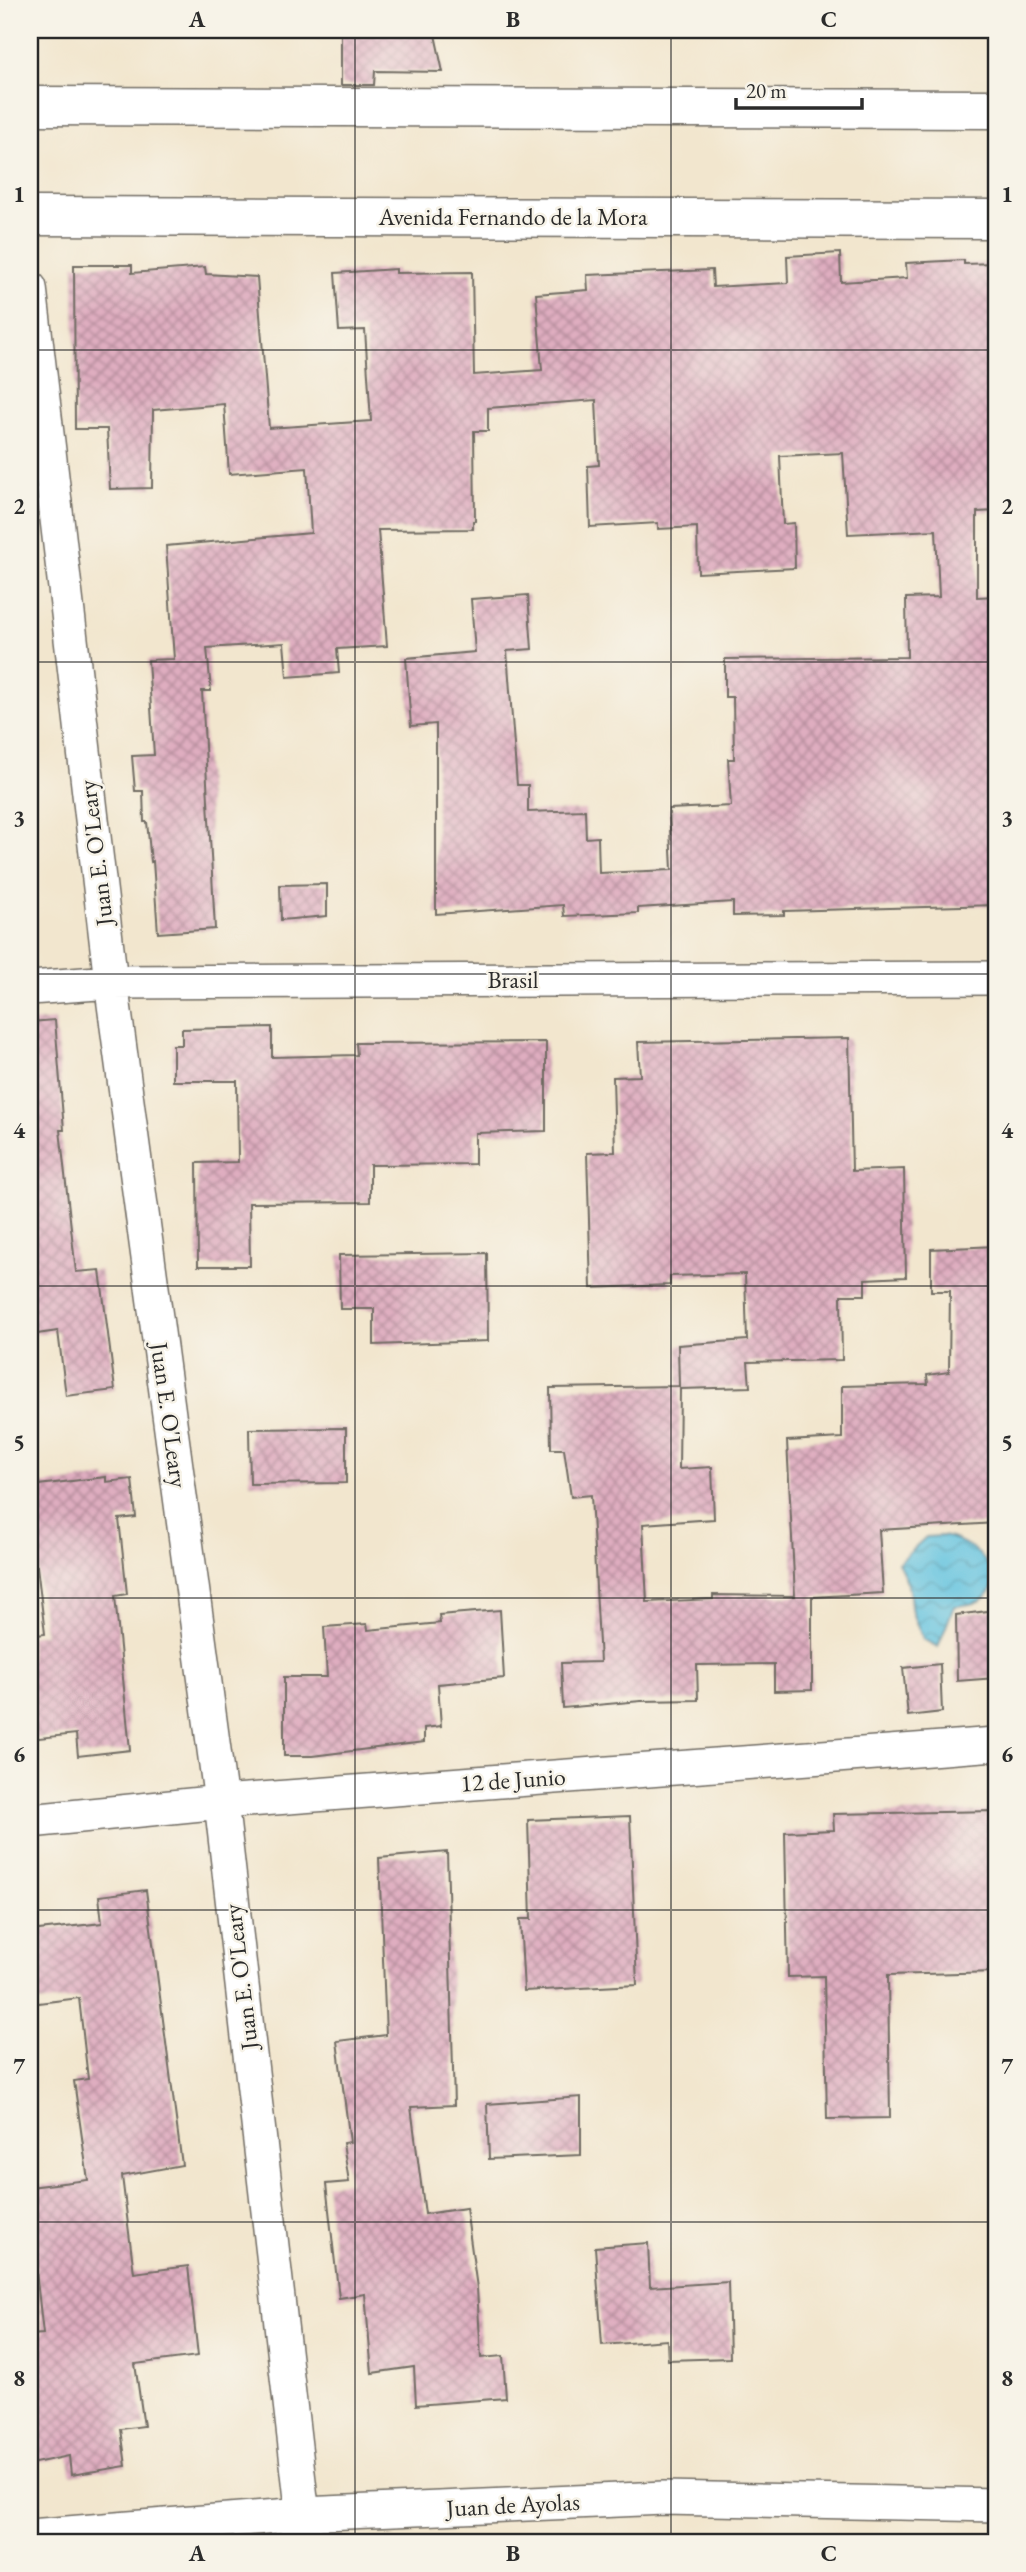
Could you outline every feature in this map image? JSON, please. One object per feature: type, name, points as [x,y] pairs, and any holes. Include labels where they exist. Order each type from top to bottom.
[{"type":"main road","points":[[30,106],[996,109]]},
{"type":"main road","name":"Avenida Fernando de la Mora","points":[[30,216],[996,219]]},
{"type":"street","name":"Juan E. O'Leary","points":[[30,288],[111,982],[221,1802],[304,2528]]},
{"type":"street","name":"Brasil","points":[[30,988],[111,982],[996,978]]},
{"type":"street","name":"12 de Junio","points":[[30,1821],[221,1802],[996,1744]]},
{"type":"street","name":"Juan de Ayolas","points":[[30,2536],[304,2528],[664,2498],[996,2505]]},
{"type":"water","points":[[942,1536],[973,1549],[991,1572],[993,1584],[988,1595],[975,1602],[954,1606],[938,1647],[923,1639],[912,1614],[908,1584],[898,1563],[926,1537]]},
{"type":"building","points":[[341,30],[434,30],[443,72],[375,71],[374,85],[341,85]]},
{"type":"building","points":[[840,253],[841,282],[907,278],[906,263],[964,260],[964,264],[996,263],[996,511],[977,512],[977,597],[996,596],[996,905],[784,911],[784,915],[733,916],[733,902],[638,908],[638,913],[564,916],[563,905],[436,914],[436,724],[411,726],[406,658],[475,652],[471,599],[528,595],[532,649],[507,651],[517,785],[528,785],[528,812],[585,810],[586,838],[598,837],[599,873],[672,870],[669,809],[731,806],[728,759],[734,759],[733,697],[725,697],[725,659],[907,657],[906,598],[939,597],[936,530],[848,534],[843,453],[780,456],[783,524],[794,523],[795,568],[698,573],[697,527],[658,529],[658,523],[590,527],[588,466],[599,465],[596,400],[488,408],[488,431],[474,431],[473,529],[378,530],[387,646],[337,649],[339,673],[287,677],[284,643],[207,648],[211,691],[202,691],[215,929],[158,933],[153,861],[151,862],[147,822],[144,822],[143,791],[135,791],[132,756],[154,755],[148,660],[174,659],[166,546],[311,533],[307,468],[229,474],[224,404],[153,410],[152,488],[110,489],[107,429],[75,429],[74,265],[132,265],[132,273],[205,267],[206,274],[257,277],[269,428],[371,421],[365,330],[339,331],[335,273],[396,269],[396,273],[472,272],[474,375],[542,370],[536,294],[588,290],[587,275],[712,270],[713,287],[788,283],[787,256]]},
{"type":"building","points":[[327,884],[327,916],[281,920],[280,885]]},
{"type":"building","points":[[55,1020],[64,1130],[60,1130],[76,1272],[100,1270],[115,1390],[66,1396],[58,1331],[30,1335],[30,1022]]},
{"type":"building","points":[[272,1027],[272,1057],[357,1055],[356,1043],[546,1042],[546,1131],[475,1133],[475,1164],[370,1165],[370,1202],[249,1203],[250,1266],[198,1266],[197,1163],[238,1162],[237,1081],[173,1081],[173,1045],[182,1045],[182,1029]]},
{"type":"building","points":[[849,1038],[852,1171],[904,1169],[906,1277],[865,1279],[865,1295],[841,1295],[842,1360],[748,1362],[750,1387],[680,1389],[679,1469],[712,1467],[714,1519],[643,1524],[647,1602],[713,1599],[713,1595],[795,1596],[787,1441],[842,1438],[842,1386],[928,1384],[927,1375],[949,1372],[950,1291],[931,1291],[931,1249],[996,1246],[996,1523],[879,1530],[883,1593],[812,1597],[812,1690],[774,1691],[774,1664],[697,1665],[698,1700],[641,1701],[563,1708],[561,1663],[600,1662],[591,1495],[571,1497],[564,1449],[551,1449],[550,1388],[679,1386],[678,1345],[747,1340],[745,1274],[670,1276],[670,1285],[591,1288],[587,1153],[615,1152],[613,1077],[640,1076],[638,1042]]},
{"type":"building","points":[[487,1253],[488,1341],[374,1345],[374,1309],[340,1309],[339,1255]]},
{"type":"building","points":[[346,1428],[346,1483],[250,1484],[249,1429]]},
{"type":"building","points":[[106,1477],[106,1482],[132,1479],[136,1517],[119,1519],[127,1594],[115,1596],[130,1750],[78,1756],[76,1734],[30,1739],[30,1636],[45,1634],[37,1566],[30,1567],[30,1486]]},
{"type":"building","points":[[500,1610],[504,1678],[438,1684],[441,1726],[424,1728],[424,1742],[312,1756],[284,1756],[284,1677],[327,1677],[324,1627],[367,1624],[368,1630],[440,1623],[439,1615]]},
{"type":"building","points":[[996,1610],[996,1678],[957,1681],[956,1615]]},
{"type":"building","points":[[940,1664],[942,1712],[908,1716],[903,1668]]},
{"type":"building","points":[[996,1811],[996,1972],[888,1975],[890,2118],[827,2119],[824,1976],[788,1977],[785,1832],[834,1830],[833,1814]]},
{"type":"building","points":[[630,1816],[637,1985],[524,1991],[520,1919],[531,1919],[528,1820]]},
{"type":"building","points":[[447,1852],[454,2105],[411,2107],[425,2214],[466,2208],[477,2288],[481,2358],[503,2356],[506,2398],[416,2405],[414,2367],[372,2373],[365,2294],[339,2298],[326,2184],[349,2182],[343,2143],[350,2142],[337,2041],[386,2035],[379,1858]]},
{"type":"building","points":[[146,1890],[182,2165],[122,2176],[134,2273],[188,2266],[198,2356],[135,2364],[144,2426],[121,2429],[126,2466],[71,2475],[69,2456],[30,2464],[30,2335],[43,2334],[35,2262],[30,2262],[30,2187],[88,2180],[74,2081],[88,2079],[79,1998],[30,2004],[30,1931],[102,1923],[99,1896]]},
{"type":"building","points":[[581,2097],[581,2155],[489,2159],[487,2104]]},
{"type":"building","points":[[648,2243],[650,2287],[728,2282],[730,2358],[668,2360],[667,2340],[602,2345],[595,2247]]}]
